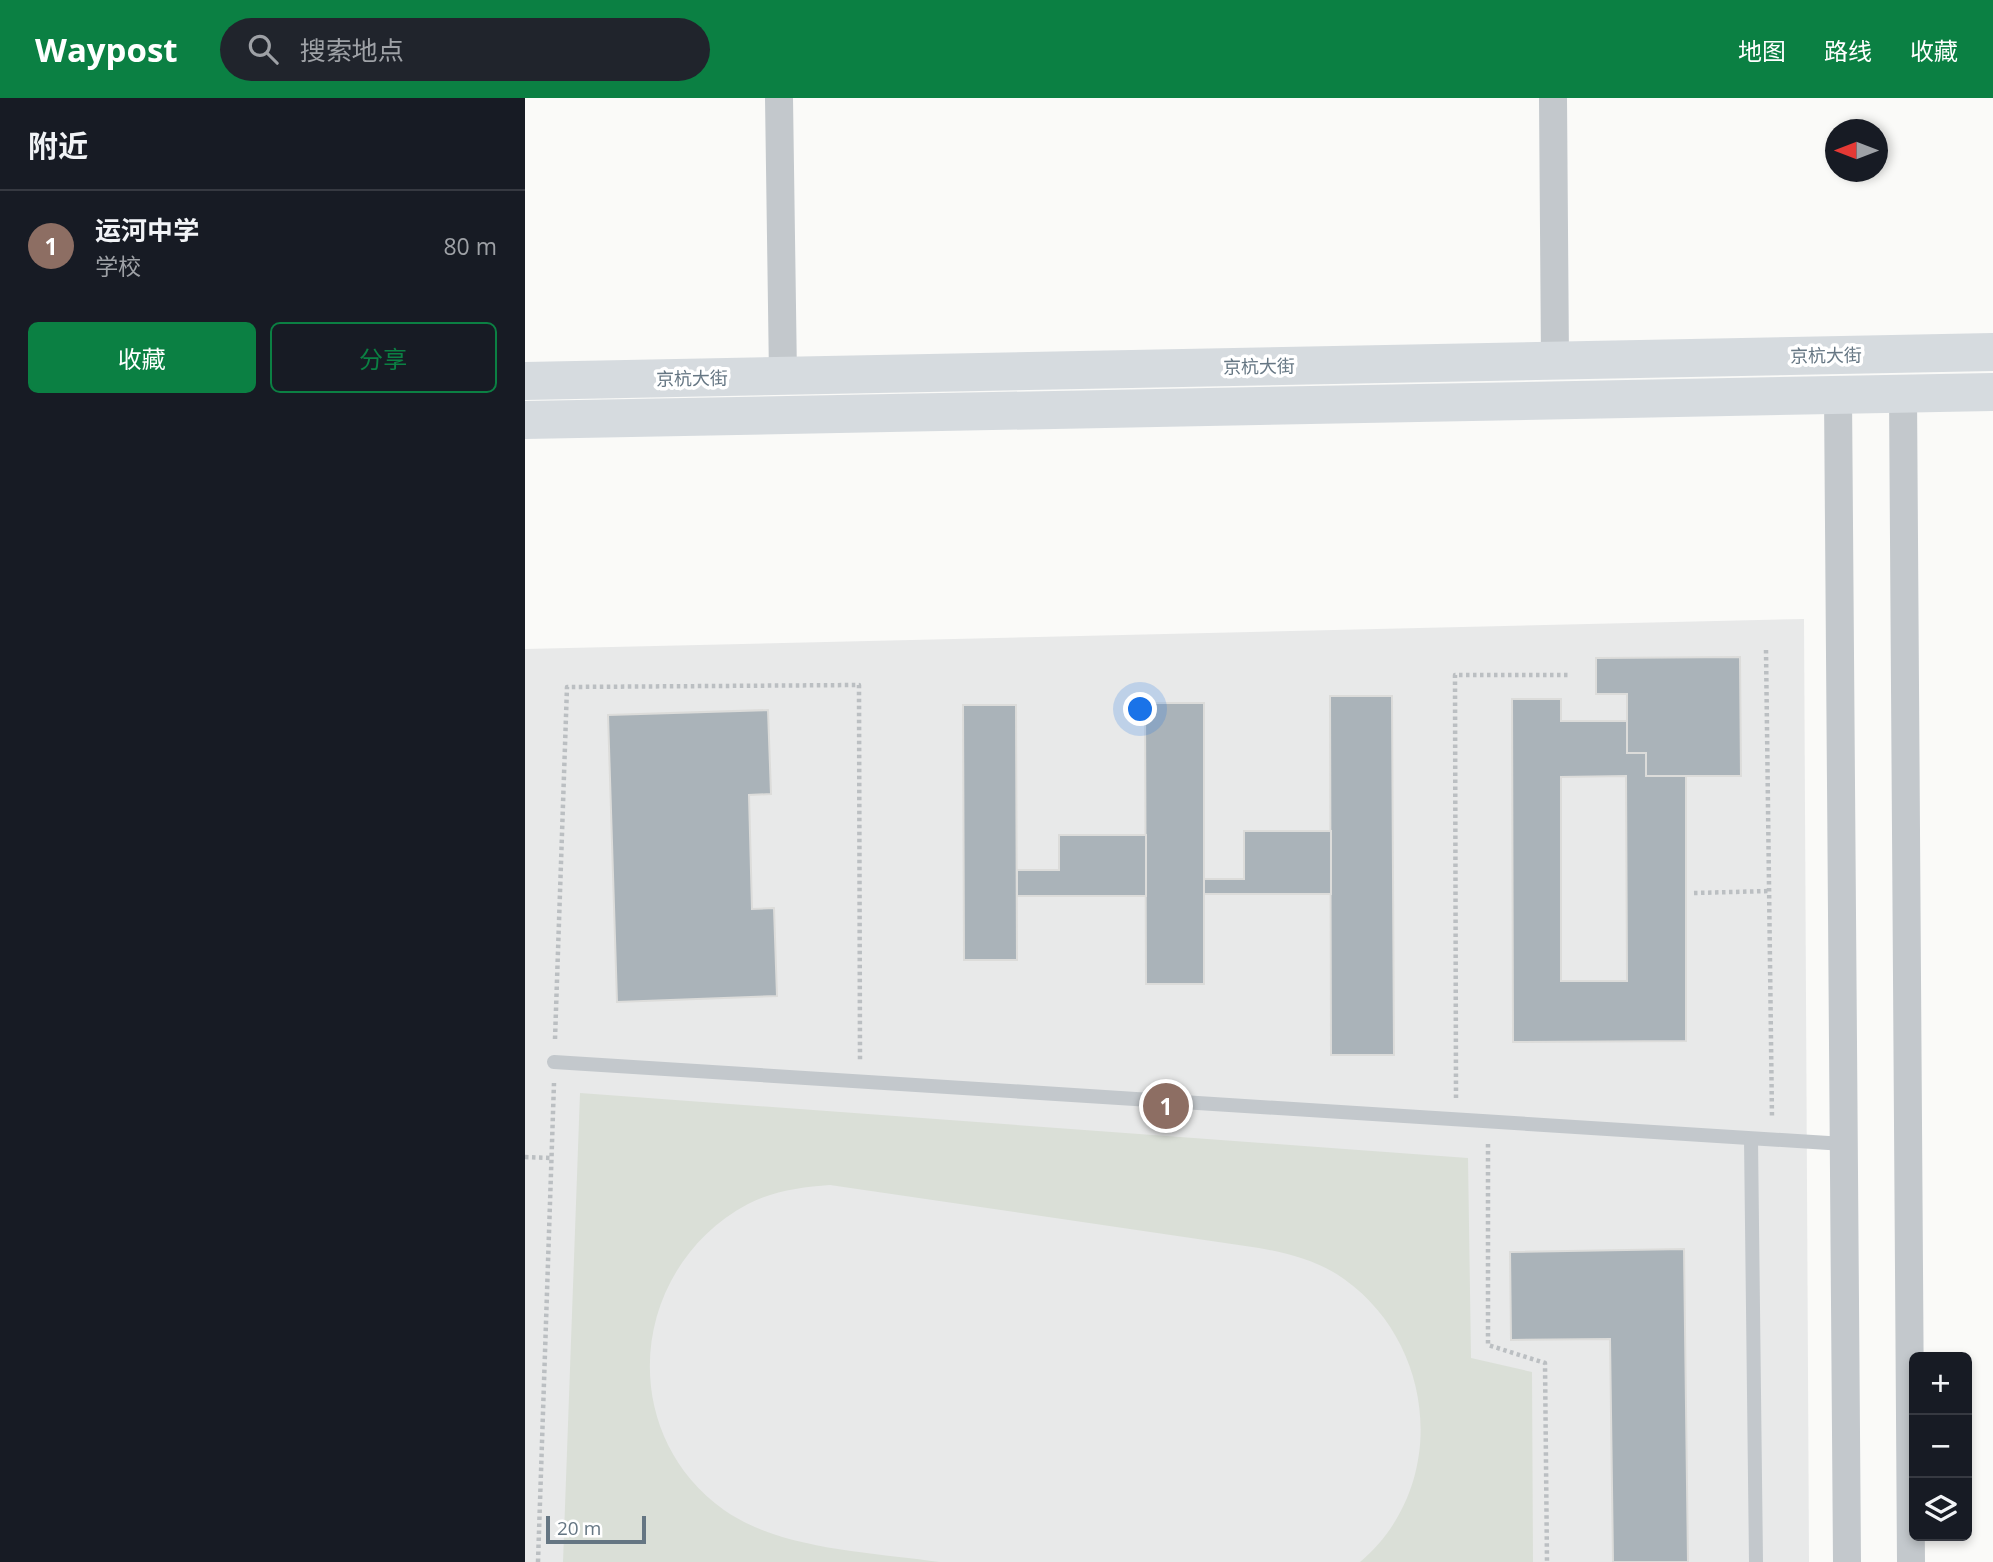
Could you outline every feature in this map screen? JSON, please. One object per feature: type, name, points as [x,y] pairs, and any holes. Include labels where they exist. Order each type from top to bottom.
[{"type":"main road","name":"京杭大街","points":[[525,380],[1993,352]]},
{"type":"main road","points":[[525,420],[1993,392]]},
{"type":"street","points":[[779,98],[783,376]]},
{"type":"street","points":[[1553,98],[1555,360]]},
{"type":"street","points":[[1903,394],[1911,1562]]},
{"type":"street","points":[[1838,395],[1847,1562]]},
{"type":"lane","points":[[554,1062],[1844,1144]]},
{"type":"lane","points":[[1751,1139],[1756,1562]]},
{"type":"path","points":[[1766,650],[1772,1140]]},
{"type":"path","points":[[1456,1120],[1455,676],[1570,675]]},
{"type":"path","points":[[538,1562],[566,687],[859,685],[860,1082]]},
{"type":"path","points":[[1694,893],[1769,891]]},
{"type":"path","points":[[1487,1122],[1487,1345],[1545,1363],[1547,1562]]},
{"type":"path","points":[[525,1157],[551,1158]]},
{"type":"shaded area","points":[[1804,619],[1809,1562],[525,1562],[525,649]]},
{"type":"shaded area","points":[[580,1093],[1468,1158],[1471,1358],[1532,1372],[1533,1562],[1360,1562],[1389,1531],[1408,1495],[1419,1457],[1420,1417],[1413,1378],[1398,1341],[1375,1307],[1344,1279],[1324,1267],[1292,1255],[1259,1248],[830,1185],[788,1190],[748,1204],[709,1232],[679,1267],[660,1308],[650,1351],[652,1395],[665,1438],[689,1477],[724,1510],[772,1534],[799,1541],[857,1552],[940,1562],[563,1562]]},
{"type":"building","points":[[1740,657],[1741,776],[1646,776],[1646,753],[1627,753],[1627,694],[1596,694],[1596,658]]},
{"type":"building","points":[[1330,696],[1392,696],[1394,1055],[1331,1055]]},
{"type":"building","points":[[1512,699],[1561,699],[1561,721],[1627,721],[1627,753],[1646,753],[1646,776],[1686,776],[1686,1041],[1513,1042]],"holes":[[[1626,776],[1627,981],[1561,981],[1561,777]]]},
{"type":"building","points":[[1145,703],[1204,703],[1204,984],[1146,984]]},
{"type":"building","points":[[963,705],[1016,705],[1017,960],[964,960]]},
{"type":"building","points":[[768,710],[771,794],[749,795],[752,909],[774,908],[777,996],[617,1002],[608,715]]},
{"type":"building","points":[[1244,831],[1331,831],[1331,894],[1204,894],[1204,879],[1244,879]]},
{"type":"building","points":[[1059,835],[1146,835],[1146,896],[1017,896],[1017,870],[1059,870]]},
{"type":"building","points":[[1684,1249],[1688,1562],[1613,1562],[1610,1339],[1511,1340],[1510,1252]]},
{"type":"place","name":"运河中学","points":[[1166,1106]]}]
